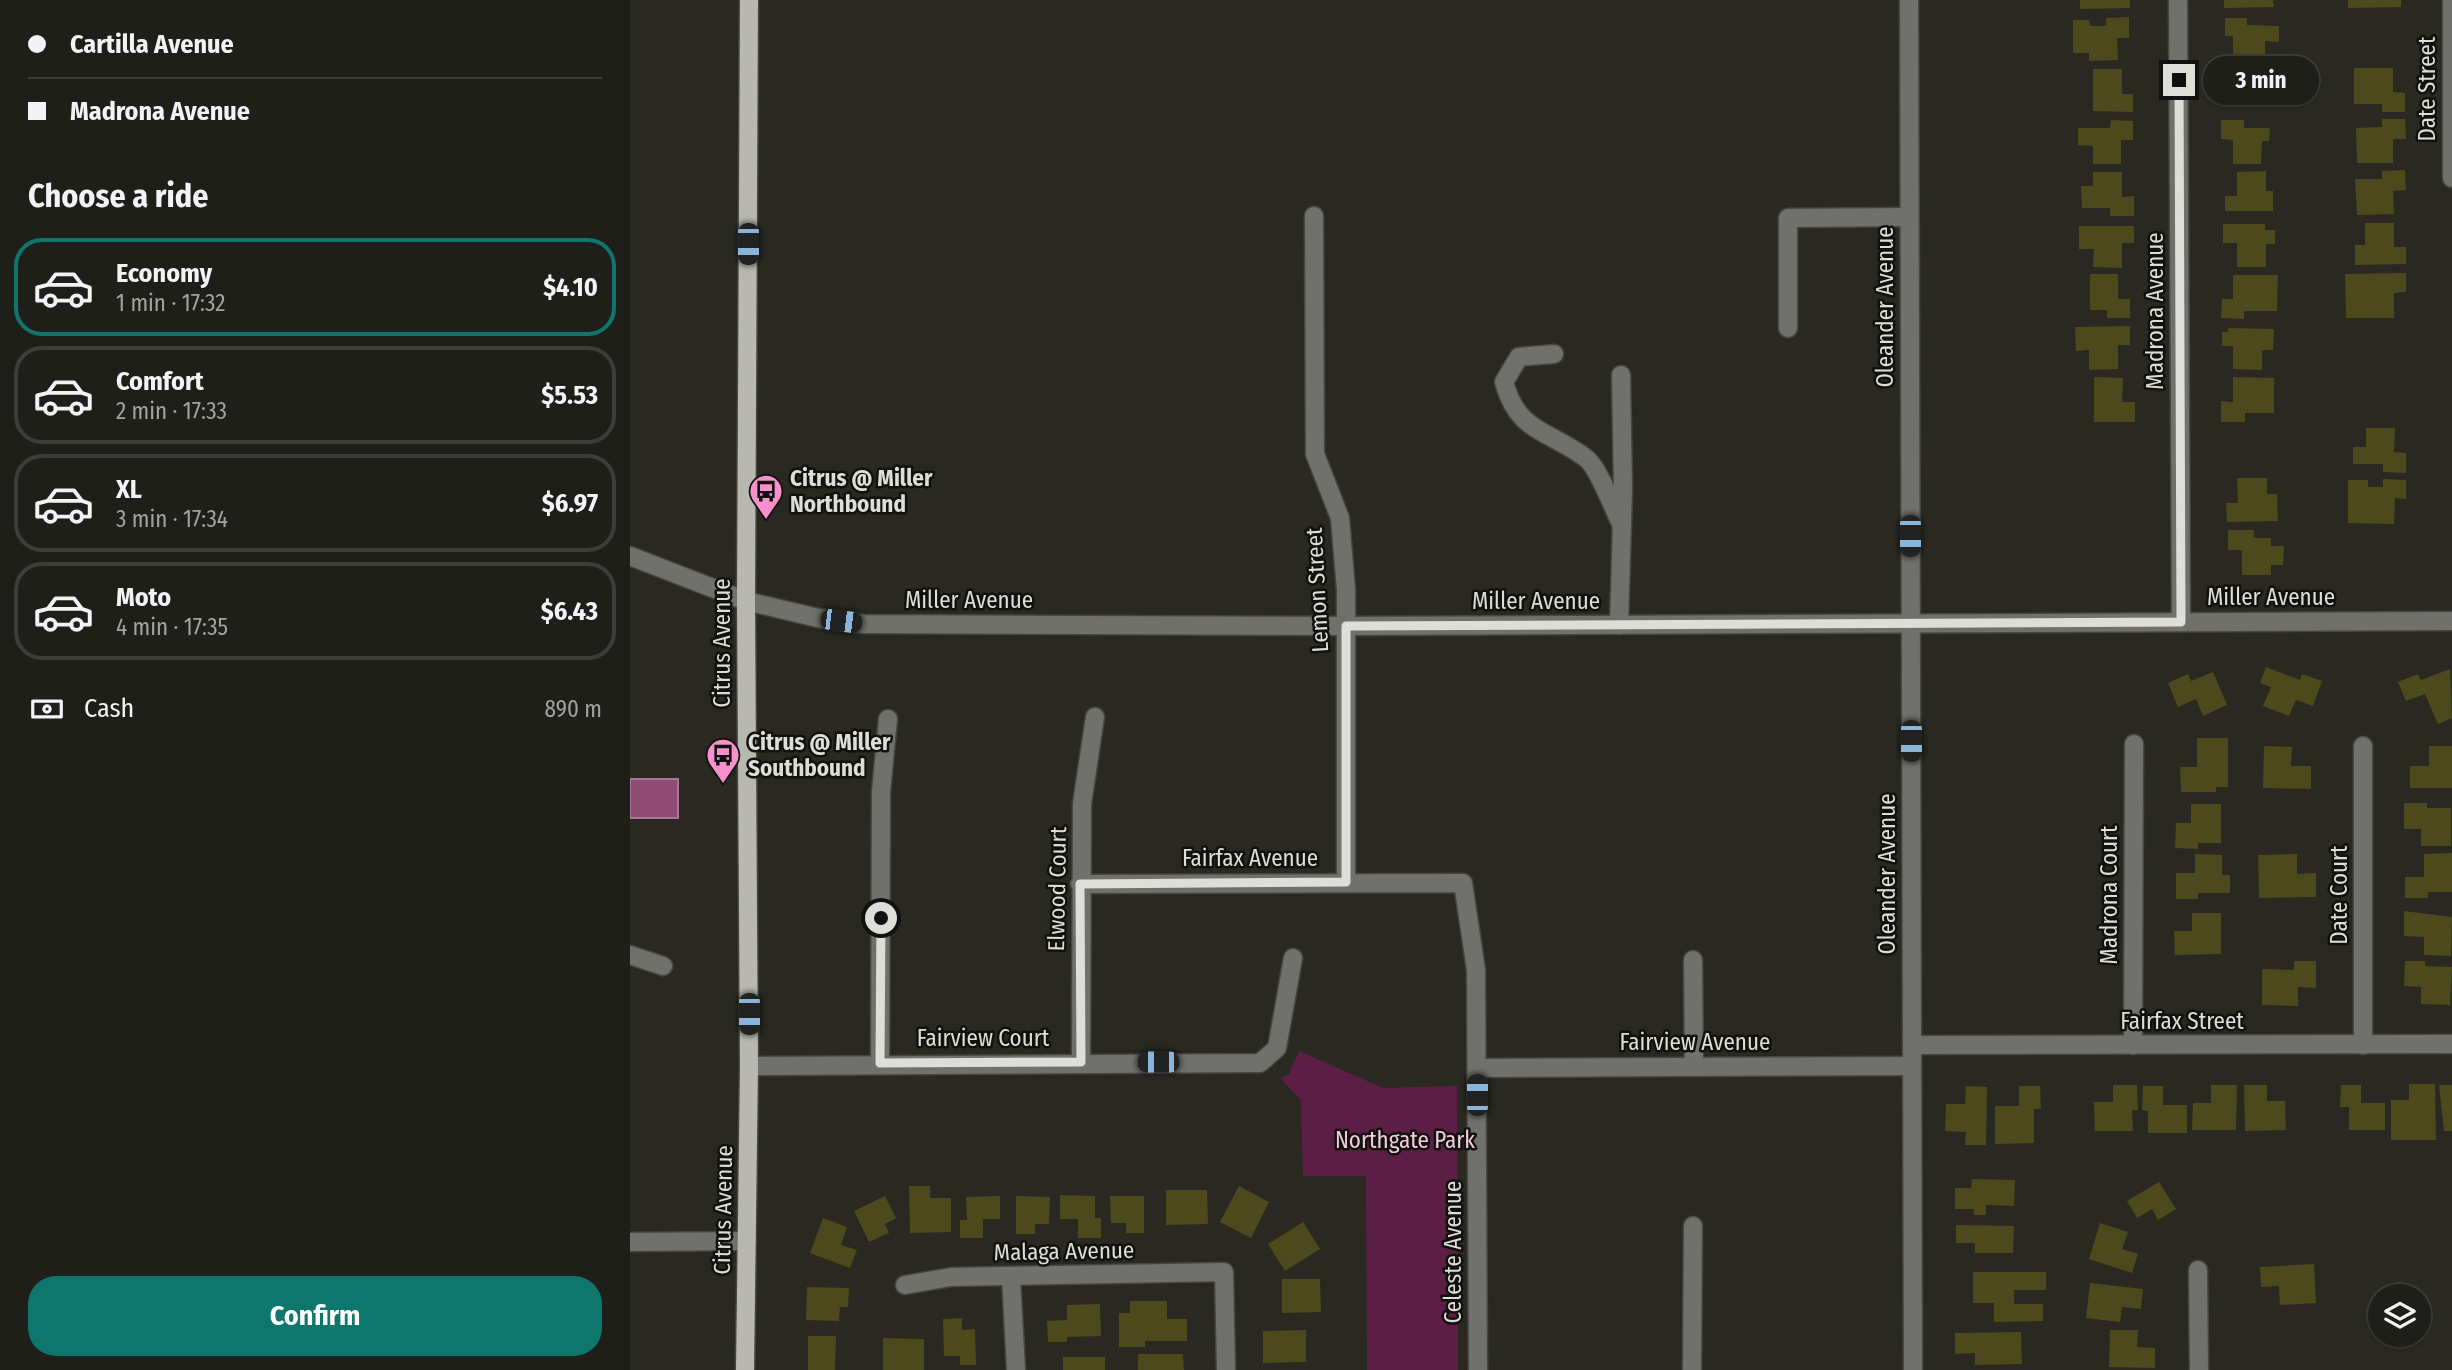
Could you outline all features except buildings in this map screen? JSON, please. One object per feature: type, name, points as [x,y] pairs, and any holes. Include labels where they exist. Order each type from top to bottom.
[{"type":"main road","name":"Citrus Avenue","points":[[746,1370],[749,1066],[746,601],[749,0]]},
{"type":"street","name":"Oleander Avenue","points":[[1909,0],[1913,1370]]},
{"type":"street","name":"Madrona Avenue","points":[[2178,0],[2181,622]]},
{"type":"street","name":"Date Street","points":[[2452,0],[2452,178]]},
{"type":"street","name":"Lemon Street","points":[[1314,216],[1315,454],[1340,518],[1346,626],[1346,882]]},
{"type":"street","points":[[1788,328],[1788,218],[1909,217]]},
{"type":"street","points":[[1554,354],[1519,357],[1504,382],[1508,398],[1516,414],[1589,461],[1622,526]]},
{"type":"street","points":[[1619,625],[1622,526],[1621,375]]},
{"type":"street","name":"Miller Avenue","points":[[630,556],[746,601],[818,618],[864,624],[1346,626],[2452,621]]},
{"type":"street","name":"Elwood Court","points":[[1081,1062],[1082,804],[1095,717]]},
{"type":"street","points":[[880,1063],[881,792],[888,719]]},
{"type":"street","name":"Madrona Court","points":[[2133,1045],[2134,744]]},
{"type":"street","name":"Date Court","points":[[2363,746],[2363,1045]]},
{"type":"street","name":"Fairfax Avenue","points":[[1080,884],[1462,883]]},
{"type":"street","name":"Celeste Avenue","points":[[1462,883],[1476,970],[1478,1370]]},
{"type":"street","points":[[630,955],[663,966]]},
{"type":"street","name":"Fairview Court","points":[[749,1066],[880,1063],[1260,1063],[1277,1048],[1293,958]]},
{"type":"street","points":[[1693,960],[1694,1067]]},
{"type":"street","name":"Fairfax Street","points":[[1912,1045],[2452,1044]]},
{"type":"street","name":"Fairview Avenue","points":[[1477,1068],[1912,1066]]},
{"type":"street","points":[[1692,1370],[1693,1226]]},
{"type":"street","points":[[630,1242],[747,1241]]},
{"type":"street","points":[[2198,1270],[2199,1370]]},
{"type":"street","name":"Malaga Avenue","points":[[905,1285],[951,1277],[1224,1272],[1226,1370]]},
{"type":"street","points":[[1011,1276],[1016,1370]]},
{"type":"green space","name":"Northgate Park","points":[[1299,1051],[1383,1088],[1457,1086],[1458,1370],[1367,1370],[1366,1176],[1303,1176],[1301,1100],[1280,1078],[1289,1074]]},
{"type":"shaded area","points":[[630,779],[678,779],[678,818],[630,818]]},
{"type":"place","name":"Citrus @ Miller Northbound","points":[[766,521]]},
{"type":"place","name":"Citrus @ Miller Southbound","points":[[723,785]]},
{"type":"route","points":[[881,918],[880,1063],[1081,1062],[1080,884],[1346,882],[1346,626],[2181,622],[2179,80]]}]
